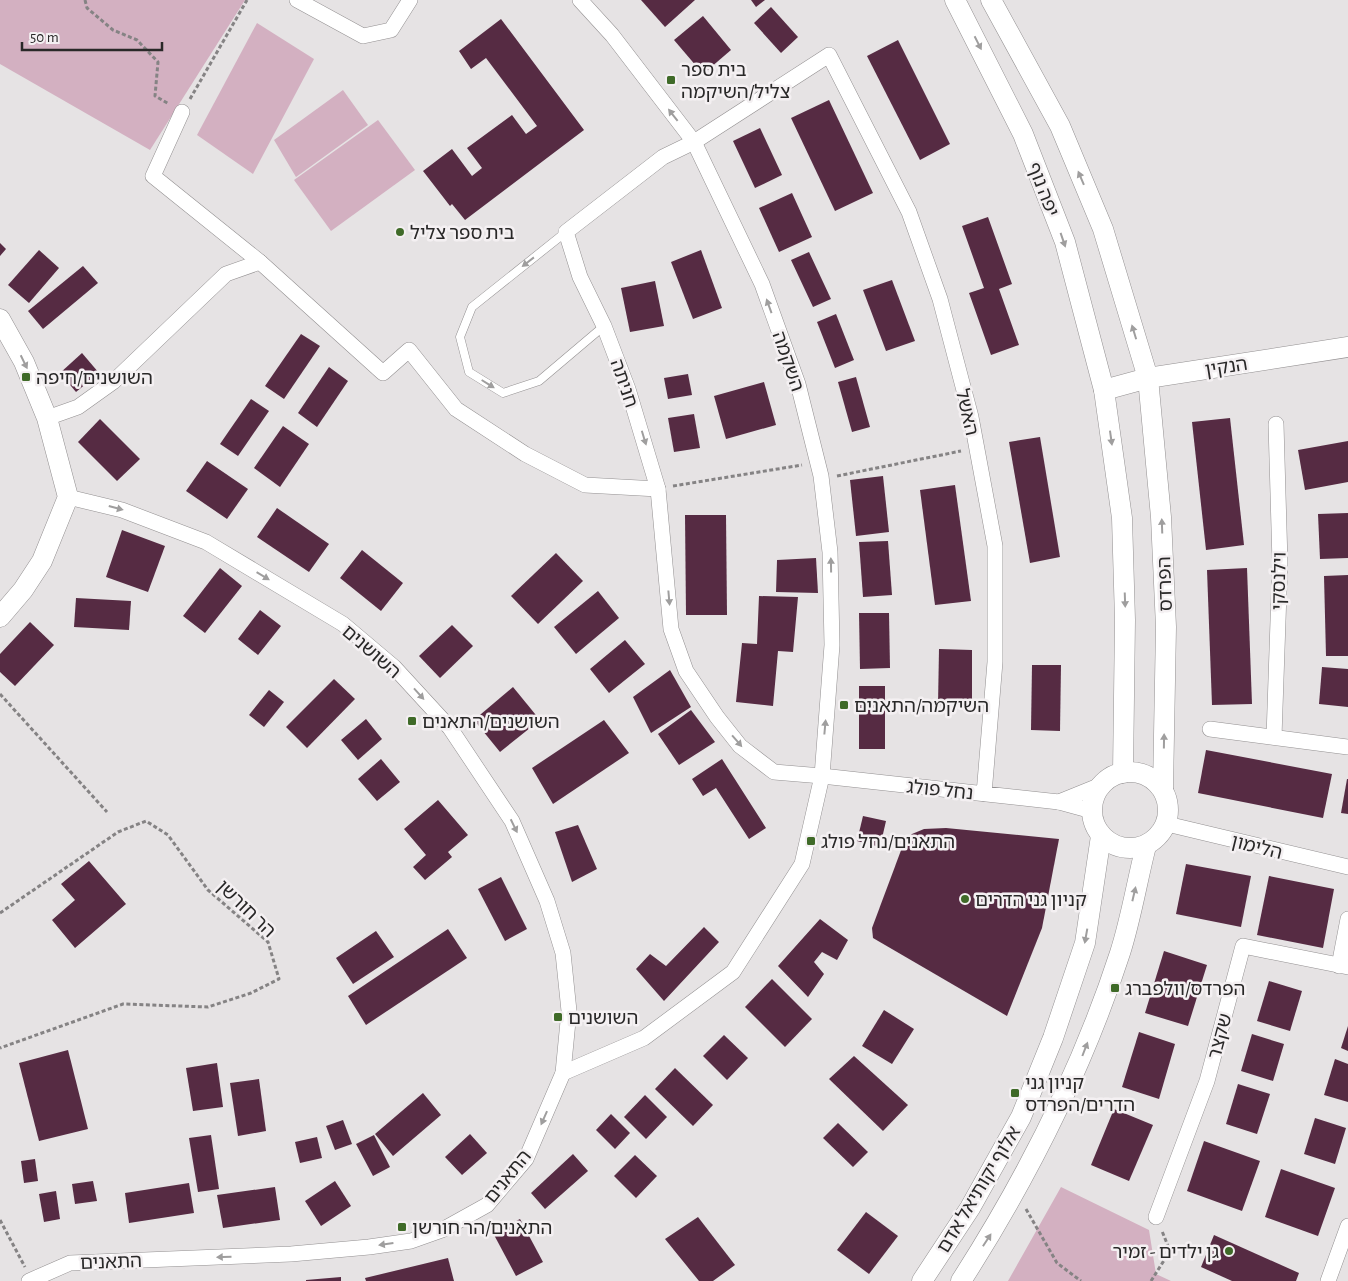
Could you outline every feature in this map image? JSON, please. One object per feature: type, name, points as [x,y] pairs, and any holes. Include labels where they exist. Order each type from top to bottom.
[{"type":"street","points":[[297,0],[363,36],[391,30],[410,0]]},
{"type":"street","name":"השקמה","points":[[580,0],[612,35],[694,142],[762,284],[798,384],[818,462],[830,552],[832,645],[822,776]]},
{"type":"street","name":"יפה נוף","points":[[955,0],[1023,134],[1064,242],[1104,390]]},
{"type":"street","name":"יפה נוף","points":[[991,0],[1060,126],[1103,229],[1148,378]]},
{"type":"street","name":"האשל","points":[[694,142],[829,55],[863,118],[909,212],[940,299],[971,417],[994,546],[995,662],[984,794]]},
{"type":"street","points":[[182,112],[153,176],[260,262],[383,373],[409,350],[456,409],[525,454],[585,485],[658,489]]},
{"type":"street","points":[[566,232],[663,158],[694,142]]},
{"type":"street","name":"חניתה","points":[[566,232],[580,277],[604,326],[628,388],[658,489],[671,629],[686,671],[717,717],[740,746],[774,772],[822,776]]},
{"type":"street","points":[[47,418],[78,407],[112,382],[226,274],[260,262]]},
{"type":"street","points":[[0,319],[24,362],[47,418],[68,496],[42,561],[23,590],[0,616]]},
{"type":"street","name":"הנקין","points":[[1104,390],[1148,378],[1348,346]]},
{"type":"street","name":"הפרדס","points":[[1148,378],[1161,517],[1166,627],[1163,789]]},
{"type":"street","points":[[1104,390],[1122,518],[1125,620],[1123,773]]},
{"type":"street","name":"וילנסקי","points":[[1274,737],[1280,563],[1276,424]]},
{"type":"street","name":"השושנים","points":[[68,496],[122,510],[206,542],[343,624],[394,667],[450,728],[512,821],[547,901],[563,953],[569,1011],[564,1073]]},
{"type":"street","points":[[1210,729],[1348,747]]},
{"type":"street","points":[[1134,772],[1147,775],[1163,789],[1169,810],[1167,824],[1157,839],[1146,846],[1129,849],[1116,846],[1101,836],[1094,823],[1092,811],[1094,797],[1101,785],[1110,777],[1134,772]]},
{"type":"street","points":[[564,1073],[644,1038],[732,972],[802,864],[822,776]]},
{"type":"street","name":"נחל פולג","points":[[822,776],[1059,802],[1092,811]]},
{"type":"street","name":"נחל פולג","points":[[1059,802],[1101,785]]},
{"type":"street","name":"הלימון","points":[[1167,824],[1348,868]]},
{"type":"street","name":"אלוף יקותיאל אדם","points":[[922,1281],[970,1208],[1021,1117],[1053,1038],[1085,942],[1101,836]]},
{"type":"street","name":"אלוף יקותיאל אדם","points":[[961,1281],[1016,1191],[1046,1134],[1084,1052],[1120,952],[1146,846]]},
{"type":"street","name":"שקצר","points":[[1156,1217],[1207,1081],[1243,946],[1344,966],[1348,919]]},
{"type":"street","name":"התאנים","points":[[30,1280],[70,1263],[291,1254],[411,1241],[442,1230],[487,1205],[526,1159],[564,1073]]},
{"type":"street","points":[[1328,1281],[1348,1226]]},
{"type":"lane","points":[[566,232],[472,307],[460,337],[469,372],[503,393],[539,381],[604,326]]},
{"type":"path","points":[[85,0],[87,8],[113,30],[137,40],[158,62],[156,96],[182,112],[247,0]]},
{"type":"path","points":[[821,480],[976,448]]},
{"type":"path","points":[[658,489],[818,462]]},
{"type":"path","points":[[0,694],[107,812]]},
{"type":"path","name":"הר חורשן","points":[[0,913],[118,832],[146,821],[168,835],[208,890],[268,942],[279,979],[251,993],[208,1007],[123,1004],[0,1048]]},
{"type":"path","points":[[1016,1191],[1057,1263],[1081,1281]]},
{"type":"path","points":[[1151,1281],[1170,1250],[1156,1217]]},
{"type":"path","points":[[0,1220],[30,1280]]},
{"type":"shaded area","points":[[0,0],[245,0],[150,150],[0,64]]},
{"type":"shaded area","points":[[257,23],[314,59],[253,174],[197,135]]},
{"type":"shaded area","points":[[343,90],[368,125],[296,177],[274,140]]},
{"type":"shaded area","points":[[378,120],[415,170],[331,231],[294,180]]},
{"type":"shaded area","points":[[1061,1187],[1149,1230],[1156,1274],[1171,1281],[1008,1281]]},
{"type":"building","points":[[641,0],[695,0],[665,27]]},
{"type":"building","points":[[751,0],[765,0],[756,7]]},
{"type":"building","points":[[771,7],[798,37],[781,53],[754,23]]},
{"type":"building","points":[[703,16],[731,50],[703,74],[674,40]]},
{"type":"building","points":[[501,19],[584,130],[465,220],[452,204],[450,206],[423,171],[452,149],[472,176],[482,168],[467,148],[512,115],[526,134],[537,126],[486,58],[471,69],[459,51]]},
{"type":"building","points":[[898,40],[950,144],[920,160],[867,56]]},
{"type":"building","points":[[829,100],[873,193],[835,211],[791,118]]},
{"type":"building","points":[[760,128],[782,175],[755,188],[733,141]]},
{"type":"building","points":[[792,193],[812,237],[779,252],[759,208]]},
{"type":"building","points":[[988,217],[1012,284],[999,289],[1019,345],[991,355],[969,293],[984,288],[962,226]]},
{"type":"building","points":[[0,243],[6,249],[0,256]]},
{"type":"building","points":[[39,250],[59,268],[29,303],[8,285]]},
{"type":"building","points":[[701,250],[722,308],[693,319],[671,262]]},
{"type":"building","points":[[809,252],[831,299],[813,307],[791,260]]},
{"type":"building","points":[[83,266],[98,283],[43,329],[28,311]]},
{"type":"building","points":[[892,280],[915,341],[886,351],[863,290]]},
{"type":"building","points":[[655,281],[664,326],[630,332],[621,288]]},
{"type":"building","points":[[836,314],[854,360],[835,368],[817,322]]},
{"type":"building","points":[[301,334],[320,346],[284,399],[265,386]]},
{"type":"building","points":[[82,353],[99,373],[76,392],[60,373]]},
{"type":"building","points":[[329,367],[348,381],[317,427],[298,413]]},
{"type":"building","points":[[688,374],[692,395],[668,399],[664,378]]},
{"type":"building","points":[[856,377],[870,427],[852,432],[838,382]]},
{"type":"building","points":[[764,382],[776,425],[726,439],[714,396]]},
{"type":"building","points":[[251,399],[269,411],[238,456],[220,444]]},
{"type":"building","points":[[694,414],[700,448],[674,452],[668,418]]},
{"type":"building","points":[[1230,418],[1244,545],[1206,550],[1192,422]]},
{"type":"building","points":[[100,419],[140,459],[117,481],[78,442]]},
{"type":"building","points":[[283,426],[309,444],[280,487],[254,468]]},
{"type":"building","points":[[1040,437],[1060,557],[1030,563],[1009,442]]},
{"type":"building","points":[[1348,441],[1348,482],[1305,490],[1298,450]]},
{"type":"building","points":[[207,461],[248,489],[227,519],[186,491]]},
{"type":"building","points":[[883,476],[889,532],[856,536],[850,480]]},
{"type":"building","points":[[955,485],[971,601],[935,605],[920,490]]},
{"type":"building","points":[[277,508],[329,544],[309,572],[257,537]]},
{"type":"building","points":[[1348,513],[1348,558],[1320,559],[1318,514]]},
{"type":"building","points":[[685,515],[726,515],[727,615],[686,615]]},
{"type":"building","points":[[122,530],[165,546],[148,592],[106,577]]},
{"type":"building","points":[[888,541],[892,595],[863,597],[859,542]]},
{"type":"building","points":[[362,550],[403,583],[381,611],[340,578]]},
{"type":"building","points":[[556,553],[583,581],[538,624],[511,596]]},
{"type":"building","points":[[816,558],[818,593],[776,592],[777,560]]},
{"type":"building","points":[[220,568],[242,586],[205,633],[183,616]]},
{"type":"building","points":[[1247,568],[1252,704],[1212,705],[1207,570]]},
{"type":"building","points":[[1348,575],[1348,656],[1326,656],[1324,576]]},
{"type":"building","points":[[598,591],[619,618],[576,654],[554,627]]},
{"type":"building","points":[[759,596],[798,597],[793,652],[778,651],[773,706],[736,702],[742,643],[757,644]]},
{"type":"building","points":[[76,598],[131,601],[129,630],[74,627]]},
{"type":"building","points":[[260,610],[281,626],[258,655],[238,639]]},
{"type":"building","points":[[859,613],[889,613],[890,668],[860,669]]},
{"type":"building","points":[[30,622],[54,645],[15,686],[0,672],[0,654]]},
{"type":"building","points":[[452,625],[473,646],[440,678],[419,656]]},
{"type":"building","points":[[625,640],[645,664],[609,693],[590,669]]},
{"type":"building","points":[[939,649],[972,650],[972,706],[938,705]]},
{"type":"building","points":[[1032,665],[1061,665],[1060,731],[1031,730]]},
{"type":"building","points":[[1322,667],[1348,669],[1348,707],[1319,704]]},
{"type":"building","points":[[670,670],[691,707],[651,733],[633,697]]},
{"type":"building","points":[[334,679],[355,699],[307,748],[286,727]]},
{"type":"building","points":[[859,686],[885,686],[885,749],[859,749]]},
{"type":"building","points":[[513,687],[540,720],[500,752],[474,720]]},
{"type":"building","points":[[269,690],[284,702],[264,727],[249,715]]},
{"type":"building","points":[[691,710],[715,742],[679,765],[658,734]]},
{"type":"building","points":[[366,719],[382,739],[358,760],[341,740]]},
{"type":"building","points":[[604,720],[629,753],[553,804],[532,768]]},
{"type":"building","points":[[1206,750],[1332,774],[1323,818],[1198,793]]},
{"type":"building","points":[[381,759],[400,782],[377,801],[358,779]]},
{"type":"building","points":[[722,759],[766,828],[749,839],[716,788],[703,796],[692,779]]},
{"type":"building","points":[[1348,779],[1348,814],[1341,813]]},
{"type":"building","points":[[438,800],[468,835],[448,852],[452,857],[425,880],[413,867],[426,855],[404,829]]},
{"type":"building","points":[[863,816],[886,821],[880,847],[857,841]]},
{"type":"building","points":[[578,825],[597,869],[572,882],[555,832]]},
{"type":"building","name":"קניון גני הדרים","points":[[946,828],[1059,839],[1042,928],[1007,1016],[873,938],[872,928],[903,845],[912,834],[924,829]]},
{"type":"building","points":[[89,861],[126,904],[75,948],[52,920],[75,900],[61,884]]},
{"type":"building","points":[[1186,864],[1251,876],[1241,927],[1176,914]]},
{"type":"building","points":[[1269,876],[1334,889],[1323,948],[1257,935]]},
{"type":"building","points":[[501,877],[527,929],[505,941],[478,889]]},
{"type":"building","points":[[820,919],[848,940],[837,960],[822,952],[814,962],[824,974],[808,997],[778,966]]},
{"type":"building","points":[[704,927],[719,942],[664,1001],[636,969],[650,954],[666,966]]},
{"type":"building","points":[[448,929],[467,958],[366,1025],[348,996]]},
{"type":"building","points":[[376,931],[394,957],[353,984],[336,958]]},
{"type":"building","points":[[1164,951],[1207,965],[1188,1026],[1145,1013]]},
{"type":"building","points":[[772,979],[812,1019],[785,1047],[745,1007]]},
{"type":"building","points":[[1269,981],[1302,991],[1290,1031],[1257,1021]]},
{"type":"building","points":[[884,1010],[914,1029],[892,1064],[862,1046]]},
{"type":"building","points":[[1348,1026],[1348,1051],[1341,1048]]},
{"type":"building","points":[[1139,1032],[1175,1044],[1159,1099],[1122,1087]]},
{"type":"building","points":[[1252,1034],[1284,1044],[1273,1081],[1241,1071]]},
{"type":"building","points":[[724,1035],[748,1058],[727,1080],[703,1056]]},
{"type":"building","points":[[68,1050],[88,1129],[39,1141],[19,1063]]},
{"type":"building","points":[[854,1056],[908,1105],[883,1131],[829,1079]]},
{"type":"building","points":[[1335,1059],[1348,1064],[1348,1102],[1324,1095]]},
{"type":"building","points":[[217,1063],[223,1107],[193,1111],[186,1068]]},
{"type":"building","points":[[675,1068],[713,1105],[693,1126],[655,1089]]},
{"type":"building","points":[[259,1079],[266,1131],[238,1136],[230,1083]]},
{"type":"building","points":[[1238,1084],[1270,1094],[1257,1134],[1226,1124]]},
{"type":"building","points":[[423,1093],[441,1115],[393,1156],[375,1134]]},
{"type":"building","points":[[645,1095],[667,1117],[646,1139],[624,1117]]},
{"type":"building","points":[[1114,1109],[1153,1125],[1129,1181],[1091,1165]]},
{"type":"building","points":[[611,1114],[630,1133],[615,1149],[596,1130]]},
{"type":"building","points":[[1315,1118],[1346,1128],[1335,1164],[1304,1154]]},
{"type":"building","points":[[343,1120],[352,1144],[335,1150],[326,1126]]},
{"type":"building","points":[[838,1123],[868,1152],[853,1167],[823,1138]]},
{"type":"building","points":[[470,1134],[487,1153],[462,1175],[445,1157]]},
{"type":"building","points":[[211,1135],[219,1189],[198,1192],[189,1138]]},
{"type":"building","points":[[374,1135],[390,1167],[373,1176],[356,1144]]},
{"type":"building","points":[[317,1137],[322,1158],[300,1163],[295,1142]]},
{"type":"building","points":[[1204,1141],[1260,1161],[1242,1211],[1187,1191]]},
{"type":"building","points":[[573,1154],[588,1171],[545,1209],[531,1193]]},
{"type":"building","points":[[635,1155],[657,1176],[636,1198],[614,1176]]},
{"type":"building","points":[[35,1159],[38,1181],[24,1183],[21,1161]]},
{"type":"building","points":[[1281,1169],[1335,1188],[1318,1236],[1265,1217]]},
{"type":"building","points":[[93,1181],[97,1201],[75,1204],[72,1184]]},
{"type":"building","points":[[335,1181],[351,1206],[321,1226],[305,1201]]},
{"type":"building","points":[[189,1183],[194,1213],[129,1223],[125,1193]]},
{"type":"building","points":[[275,1187],[280,1220],[223,1228],[217,1195]]},
{"type":"building","points":[[56,1191],[60,1219],[44,1222],[39,1194]]},
{"type":"building","points":[[866,1212],[898,1236],[869,1274],[837,1250]]},
{"type":"building","points":[[698,1217],[735,1265],[713,1281],[699,1281],[665,1239]]},
{"type":"building","points":[[520,1219],[543,1262],[516,1276],[493,1233]]},
{"type":"building","name":"גן ילדים - זמיר","points":[[1214,1235],[1299,1273],[1296,1281],[1232,1281],[1201,1267]]},
{"type":"building","points":[[448,1258],[454,1281],[366,1281],[365,1278]]},
{"type":"building","points":[[341,1277],[341,1281],[306,1281],[306,1280]]},
{"type":"place","name":"בית ספר צליל/השיקמה","points":[[671,80]]},
{"type":"place","name":"בית ספר צליל","points":[[400,232]]},
{"type":"place","name":"השושנים/חיפה","points":[[26,377]]},
{"type":"place","name":"השיקמה/התאנים","points":[[844,705]]},
{"type":"place","name":"השושנים/התאנים","points":[[412,721]]},
{"type":"place","name":"התאנים/נחל פולג","points":[[811,841]]},
{"type":"place","name":"קניון גני הדרים","points":[[965,899]]},
{"type":"place","name":"הפרדס/וולפברג","points":[[1115,988]]},
{"type":"place","name":"השושנים","points":[[558,1017]]},
{"type":"place","name":"קניון גני הדרים/הפרדס","points":[[1015,1093]]},
{"type":"place","name":"התאנים/הר חורשן","points":[[402,1227]]},
{"type":"place","name":"גן ילדים - זמיר","points":[[1229,1251]]}]
